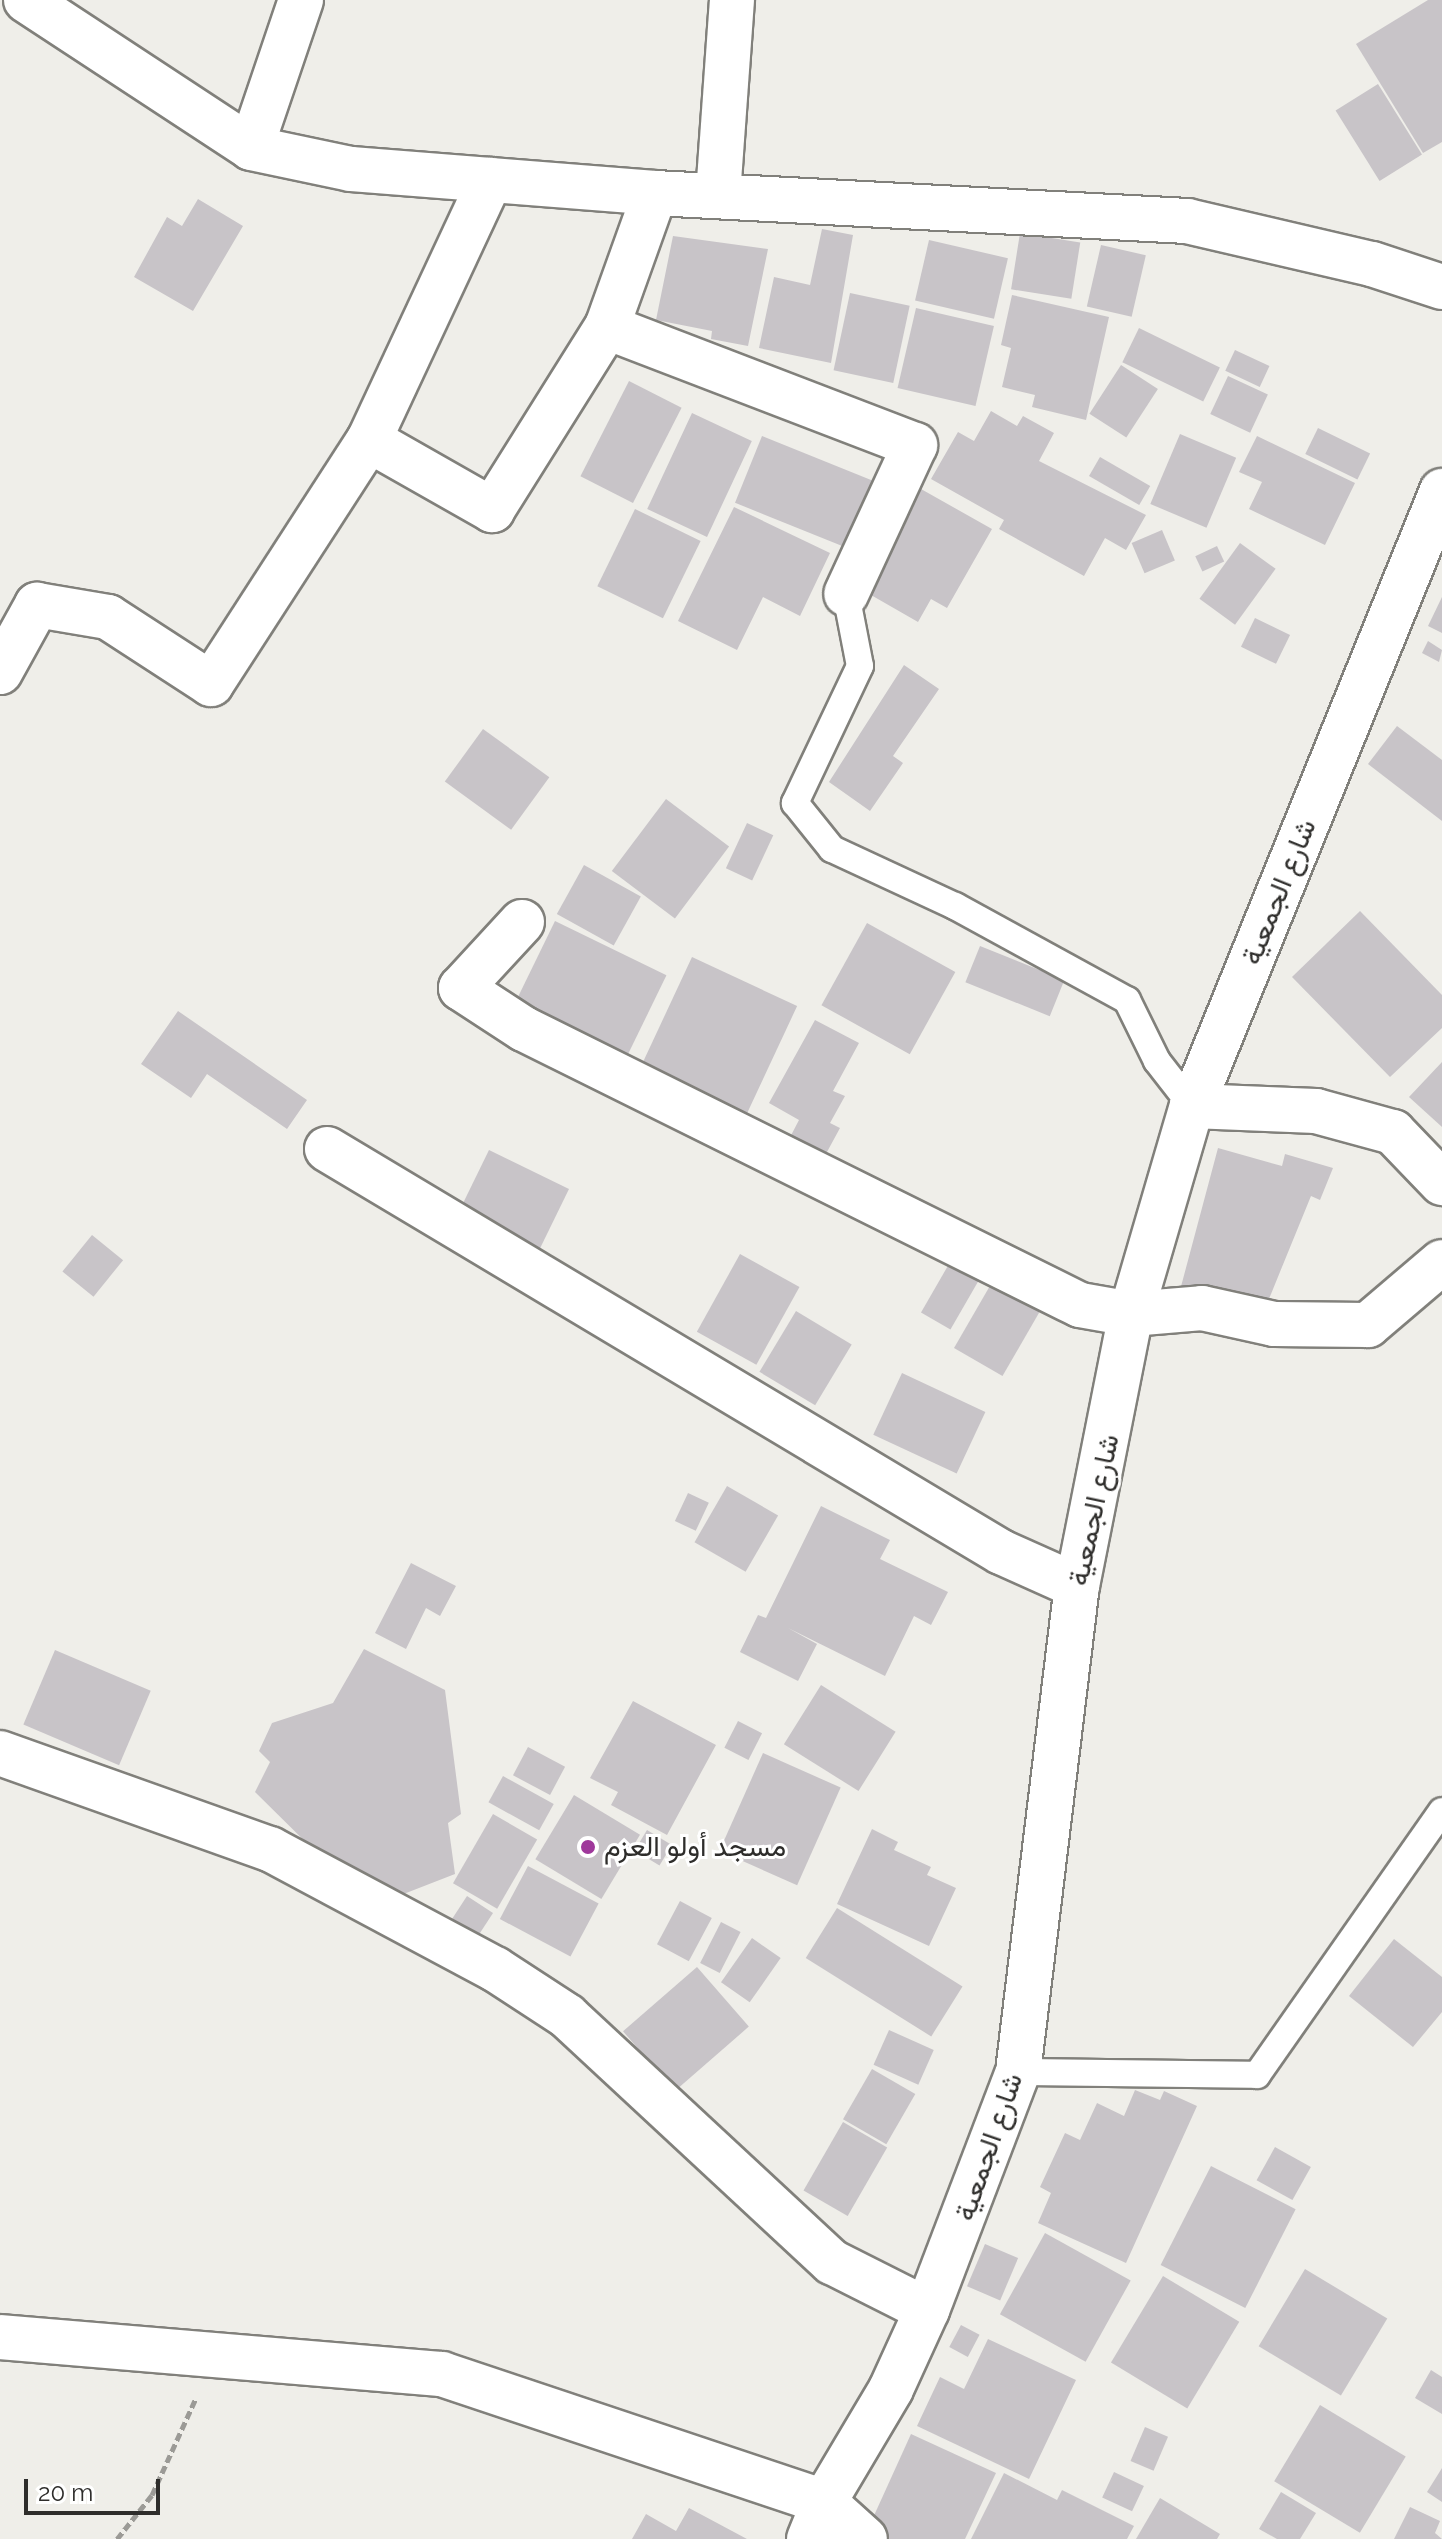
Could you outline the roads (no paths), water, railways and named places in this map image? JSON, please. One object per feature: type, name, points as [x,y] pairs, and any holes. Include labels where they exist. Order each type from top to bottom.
[{"type":"street","points":[[26,0],[251,148],[351,169],[655,193],[1187,221],[1372,264],[1442,287]]},
{"type":"street","points":[[251,148],[301,0]]},
{"type":"street","points":[[718,195],[732,0]]},
{"type":"street","points":[[0,672],[37,605],[108,617],[211,684],[369,440],[490,180]]},
{"type":"street","points":[[369,440],[492,510],[607,327],[655,193]]},
{"type":"street","points":[[607,327],[915,445],[846,594]]},
{"type":"street","name":"شارع الجمعية","points":[[816,2521],[891,2389],[927,2310],[1018,2072],[1077,1586],[1131,1314],[1192,1106],[1442,491]]},
{"type":"street","points":[[522,922],[461,988],[524,1029],[1080,1305],[1131,1314],[1202,1308],[1274,1324],[1368,1325],[1442,1262]]},
{"type":"street","points":[[1192,1106],[1316,1111],[1393,1132],[1442,1183]]},
{"type":"street","points":[[327,1149],[1001,1552],[1077,1586]]},
{"type":"street","points":[[0,1753],[270,1849],[495,1969],[567,2016],[832,2262],[927,2310]]},
{"type":"street","points":[[0,2337],[442,2374],[865,2539]]},
{"type":"lane","points":[[846,594],[860,666],[795,803],[832,849],[955,906],[1127,1000],[1157,1061],[1192,1106]]},
{"type":"lane","points":[[1018,2072],[1257,2075],[1442,1811]]},
{"type":"place","name":"مسجد أولو العزم","points":[[588,1847]]}]
